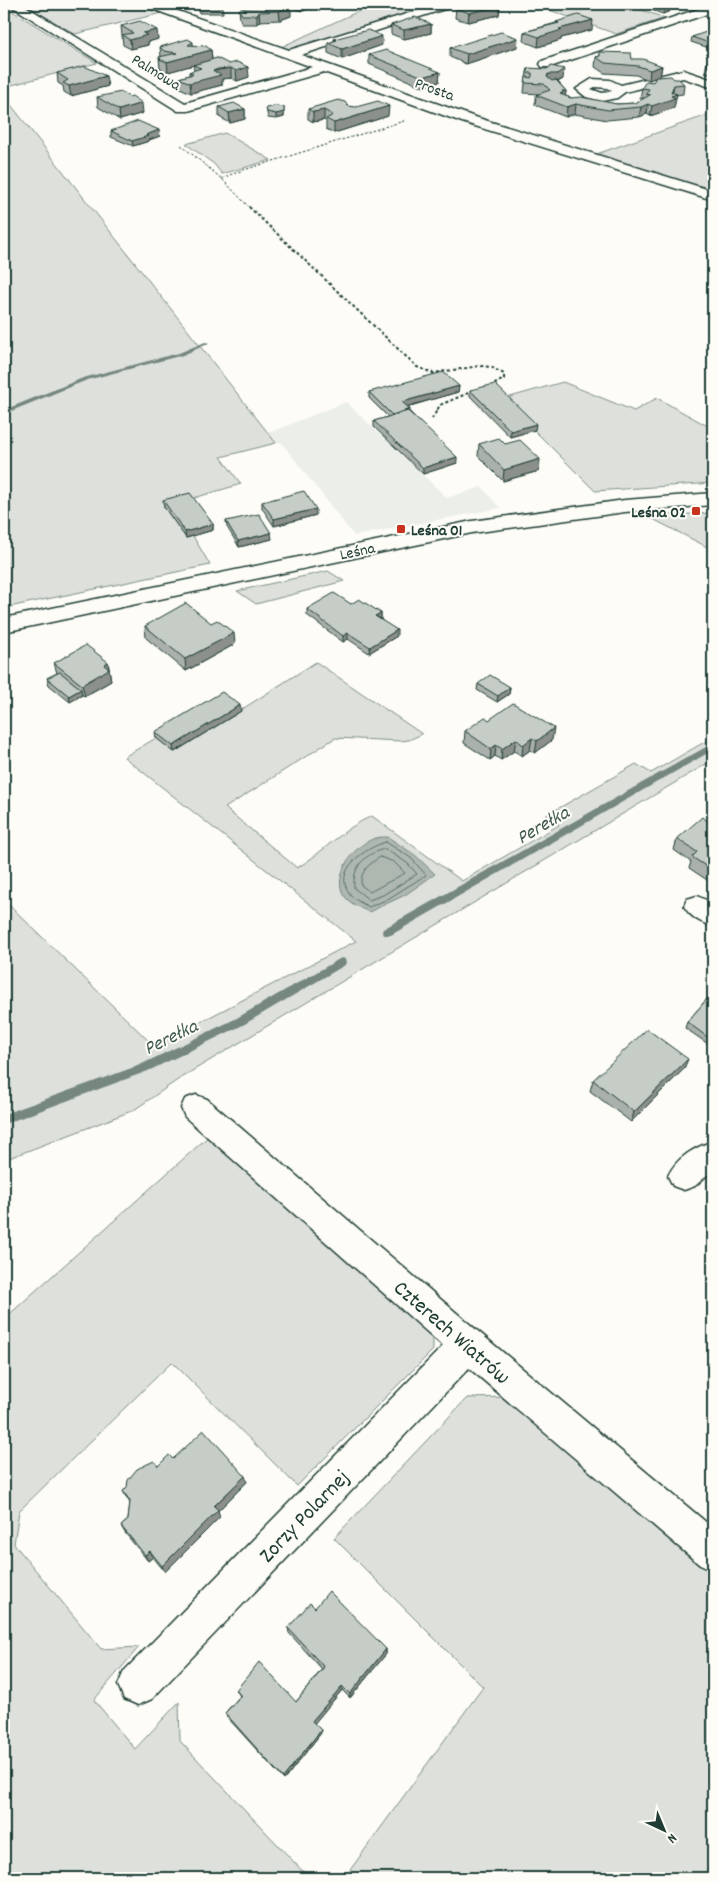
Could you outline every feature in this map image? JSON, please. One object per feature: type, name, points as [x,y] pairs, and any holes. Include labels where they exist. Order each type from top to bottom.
[{"type":"street","name":"Palmowa","points":[[14,4],[182,108],[323,68]]},
{"type":"street","name":"Prosta","points":[[148,4],[438,109],[713,196]]},
{"type":"street","points":[[248,4],[252,7],[262,8],[272,7],[275,4]]},
{"type":"street","points":[[287,54],[450,4]]},
{"type":"street","points":[[546,64],[713,8]]},
{"type":"street","points":[[532,59],[590,84],[604,83],[620,89],[652,84],[682,74],[713,84]]},
{"type":"street","name":"Leśna","points":[[4,625],[472,527],[626,506],[713,499]]},
{"type":"street","name":"Czterech Wiatrów","points":[[196,1108],[468,1345],[713,1552]]},
{"type":"street","points":[[684,1176],[702,1160],[713,1156]]},
{"type":"street","name":"Zorzy Polarnej","points":[[138,1685],[468,1345]]},
{"type":"path","points":[[222,179],[234,173],[438,109]]},
{"type":"path","points":[[182,145],[222,179],[257,216],[417,367],[433,373],[480,366],[491,367],[504,374],[504,379],[487,387]]},
{"type":"path","points":[[432,419],[440,405],[479,389]]},
{"type":"shaded area","points":[[24,4],[138,4],[162,13],[75,34]]},
{"type":"shaded area","points":[[374,4],[443,4],[293,51],[281,47]]},
{"type":"shaded area","points":[[552,4],[624,4],[665,18],[616,34],[541,7]]},
{"type":"shaded area","points":[[4,6],[97,63],[4,87]]},
{"type":"shaded area","points":[[4,96],[276,443],[221,457],[241,484],[164,507],[186,538],[193,536],[210,565],[4,608]]},
{"type":"shaded area","points":[[713,113],[713,192],[591,156]]},
{"type":"shaded area","points":[[225,133],[271,160],[222,174],[214,164],[186,144]]},
{"type":"shaded area","points":[[563,382],[634,411],[657,398],[713,429],[713,483],[595,491],[503,399]]},
{"type":"shaded area","points":[[346,402],[447,498],[482,487],[500,508],[354,536],[281,442],[276,443],[268,433]]},
{"type":"shaded area","points":[[713,513],[713,550],[647,516]]},
{"type":"shaded area","points":[[328,571],[344,581],[256,604],[237,591]]},
{"type":"shaded area","points":[[316,662],[422,734],[409,740],[401,741],[335,738],[225,808],[297,868],[352,827],[372,816],[462,881],[559,825],[545,816],[636,764],[651,773],[713,737],[713,760],[182,1077],[134,1110],[4,1160],[4,900],[154,1046],[356,941],[124,757],[156,738],[175,752]]},
{"type":"shaded area","points":[[210,1135],[433,1333],[433,1350],[297,1486],[172,1362],[19,1511],[14,1544],[101,1649],[139,1647],[94,1700],[135,1749],[179,1702],[180,1741],[309,1878],[4,1878],[4,1319]]},
{"type":"shaded area","points":[[513,1397],[713,1568],[713,1878],[332,1878],[345,1877],[483,1687],[334,1538],[467,1398]]},
{"type":"water","points":[[388,837],[415,855],[435,874],[405,895],[369,912],[344,896],[341,876],[348,860],[359,847],[375,838]]},
{"type":"building","points":[[279,4],[291,7],[279,11],[259,12],[257,15],[242,15],[239,10],[241,8]]},
{"type":"building","points":[[474,4],[500,6],[469,13],[456,8]]},
{"type":"building","points":[[648,4],[671,4],[665,5],[671,7],[664,9]]},
{"type":"building","points":[[578,15],[593,20],[559,29],[562,30],[539,37],[524,32],[559,23],[556,22]]},
{"type":"building","points":[[415,17],[431,24],[404,30],[391,25]]},
{"type":"building","points":[[140,21],[157,30],[143,33],[147,35],[130,40],[122,35],[133,33],[121,26]]},
{"type":"building","points":[[368,30],[382,36],[342,49],[328,43],[337,40],[334,39]]},
{"type":"building","points":[[709,31],[713,32],[713,44],[692,37]]},
{"type":"building","points":[[501,32],[518,38],[467,54],[450,48]]},
{"type":"building","points":[[188,39],[193,42],[188,45],[206,46],[211,50],[167,62],[159,59],[161,59],[159,57],[177,53],[164,51],[160,47]]},
{"type":"building","points":[[386,50],[440,72],[423,77],[369,55]]},
{"type":"building","points":[[600,52],[631,53],[632,59],[643,59],[662,66],[650,70],[638,66],[605,63],[596,57],[600,56]]},
{"type":"building","points":[[217,58],[229,64],[237,62],[248,67],[236,71],[231,68],[218,69],[213,71],[221,75],[190,83],[179,78],[193,74],[189,72],[201,68],[193,65]]},
{"type":"building","points":[[84,66],[106,76],[69,86],[63,83],[68,80],[57,73]]},
{"type":"building","points":[[551,66],[564,69],[557,74],[548,74],[547,77],[552,81],[556,80],[566,91],[562,91],[563,93],[560,94],[571,98],[581,97],[617,104],[635,103],[650,95],[646,94],[649,89],[642,88],[646,81],[653,82],[656,77],[671,76],[674,79],[679,79],[684,84],[674,85],[671,92],[677,94],[671,96],[675,98],[652,106],[648,104],[641,107],[608,110],[576,104],[567,107],[536,95],[550,90],[544,84],[525,83],[526,77],[531,78],[532,76],[532,73],[527,73],[528,68],[547,69]]},
{"type":"building","points":[[121,92],[129,97],[132,96],[142,103],[119,110],[97,97]]},
{"type":"building","points":[[338,100],[345,102],[348,106],[356,107],[378,101],[389,106],[334,123],[326,119],[333,115],[324,110],[313,112],[308,109]]},
{"type":"building","points":[[234,103],[245,109],[229,113],[219,107]]},
{"type":"building","points":[[284,107],[284,112],[276,114],[267,112],[266,108]]},
{"type":"building","points":[[138,121],[159,130],[132,141],[111,131]]},
{"type":"building","points":[[443,372],[459,386],[402,402],[410,409],[392,415],[369,392]]},
{"type":"building","points":[[495,384],[536,424],[511,431],[470,390]]},
{"type":"building","points":[[408,411],[457,457],[423,468],[374,421]]},
{"type":"building","points":[[499,438],[505,444],[520,440],[540,459],[504,470],[479,444]]},
{"type":"building","points":[[304,491],[316,509],[274,519],[262,502]]},
{"type":"building","points":[[190,493],[213,524],[185,532],[163,500]]},
{"type":"building","points":[[259,514],[271,533],[238,541],[226,521]]},
{"type":"building","points":[[334,593],[351,604],[359,599],[381,613],[375,616],[397,630],[370,647],[348,633],[343,636],[307,609]]},
{"type":"building","points":[[186,603],[211,623],[217,620],[234,633],[185,659],[145,626]]},
{"type":"building","points":[[86,645],[108,662],[104,665],[109,669],[82,685],[54,663]]},
{"type":"building","points":[[60,672],[81,689],[69,696],[47,678]]},
{"type":"building","points":[[490,675],[510,687],[498,696],[478,684]]},
{"type":"building","points":[[222,692],[240,705],[173,746],[155,732]]},
{"type":"building","points":[[513,703],[554,728],[537,741],[532,738],[523,745],[516,739],[502,749],[496,745],[491,749],[465,731],[485,717],[489,720]]},
{"type":"building","points":[[702,817],[713,825],[713,871],[692,857],[697,852],[677,839]]},
{"type":"building","points":[[713,992],[713,1041],[687,1022]]},
{"type":"building","points":[[647,1029],[688,1059],[634,1112],[593,1080]]},
{"type":"building","points":[[204,1430],[245,1476],[214,1506],[218,1510],[162,1566],[150,1551],[145,1555],[121,1526],[128,1520],[130,1501],[123,1491],[127,1487],[128,1480],[137,1469],[154,1461],[158,1466],[169,1455],[173,1459]]},
{"type":"building","points":[[329,1591],[386,1649],[350,1694],[342,1686],[312,1721],[321,1730],[283,1778],[225,1713],[241,1696],[236,1690],[259,1662],[296,1702],[324,1667],[288,1628],[310,1603],[315,1608]]},
{"type":"waterway","points":[[4,412],[85,379],[181,354],[207,343]]},
{"type":"waterway","name":"Perełka","points":[[387,932],[713,746]]},
{"type":"waterway","name":"Perełka","points":[[4,1119],[144,1068],[239,1022],[341,962]]},
{"type":"place","name":"Leśna 02","points":[[696,511]]},
{"type":"place","name":"Leśna 01","points":[[401,529]]}]
